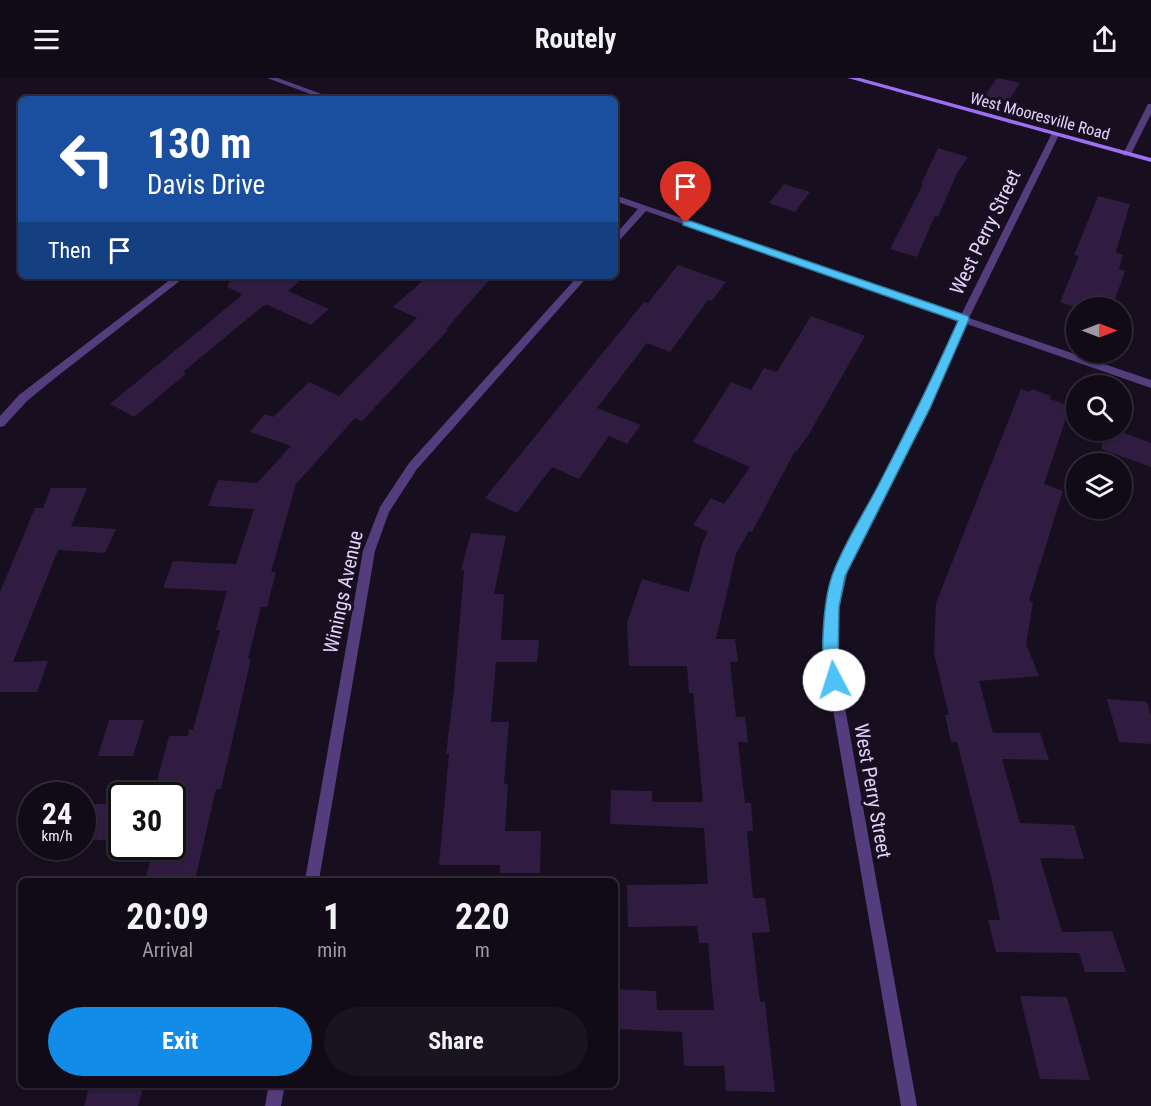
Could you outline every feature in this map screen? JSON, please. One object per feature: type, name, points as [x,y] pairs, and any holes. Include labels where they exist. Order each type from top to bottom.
[{"type":"main road","name":"West Mooresville Road","points":[[852,78],[1151,160]]},
{"type":"street","points":[[271,78],[322,96]]},
{"type":"street","points":[[1127,154],[1151,106]]},
{"type":"street","name":"West Perry Street","points":[[909,1106],[831,663],[832,607],[839,576],[924,408],[964,319],[1055,135]]},
{"type":"street","points":[[618,199],[1151,384]]},
{"type":"street","points":[[618,237],[644,208]]},
{"type":"street","points":[[0,423],[23,398],[51,375],[177,279]]},
{"type":"street","name":"Winings Avenue","points":[[312,878],[369,551],[384,510],[413,466],[580,279]]},
{"type":"street","points":[[273,1106],[276,1088]]},
{"type":"building","points":[[997,78],[1020,83],[1007,103],[985,96]]},
{"type":"building","points":[[938,148],[968,157],[956,175],[938,217],[935,216],[917,257],[890,249],[923,184],[921,184]]},
{"type":"building","points":[[784,184],[810,192],[795,212],[769,203]]},
{"type":"building","points":[[1098,196],[1130,204],[1116,252],[1123,255],[1119,269],[1125,271],[1116,297],[1066,297],[1066,304],[1060,302],[1079,256],[1074,255]]},
{"type":"building","points":[[678,265],[726,282],[712,301],[708,300],[670,352],[647,343],[597,408],[641,425],[627,444],[609,436],[579,479],[552,467],[517,513],[485,498],[644,302],[648,303]]},
{"type":"building","points":[[231,279],[302,279],[288,291],[329,309],[311,325],[268,305],[263,306],[183,372],[186,374],[134,417],[110,404],[241,296],[242,294],[227,287]]},
{"type":"building","points":[[425,279],[490,279],[446,329],[448,330],[362,421],[355,418],[296,484],[271,572],[276,572],[267,607],[261,607],[221,789],[216,789],[195,878],[146,878],[150,860],[186,860],[186,782],[157,782],[169,736],[188,736],[189,730],[193,730],[220,630],[216,630],[227,591],[163,588],[173,561],[236,564],[254,509],[208,506],[218,480],[257,483],[291,446],[250,432],[265,414],[273,417],[309,382],[339,396],[417,318],[393,307]]},
{"type":"building","points":[[811,316],[865,336],[809,434],[795,451],[752,532],[749,531],[736,554],[716,639],[735,639],[738,662],[730,662],[736,717],[745,717],[748,742],[738,742],[745,803],[751,803],[753,831],[747,831],[753,898],[765,898],[770,932],[752,933],[760,1002],[765,1002],[775,1092],[726,1091],[724,1066],[684,1066],[682,1032],[618,1029],[618,989],[656,991],[657,1010],[714,1010],[708,943],[699,943],[697,926],[628,927],[627,885],[708,884],[704,828],[610,824],[611,790],[652,791],[652,802],[703,802],[693,693],[689,693],[687,666],[629,666],[627,623],[642,579],[689,592],[702,544],[708,532],[693,525],[711,498],[724,504],[750,467],[693,442],[731,382],[751,390],[764,368],[777,372]]},
{"type":"building","points":[[1021,389],[1030,392],[1032,389],[1066,405],[1066,418],[1044,484],[1063,491],[1029,600],[1033,602],[1026,644],[1039,676],[979,681],[993,733],[1040,733],[1049,760],[1002,759],[1020,823],[1074,825],[1084,859],[1040,858],[1062,932],[1112,931],[1126,972],[1085,972],[1079,953],[996,952],[988,920],[1000,920],[957,742],[951,742],[945,715],[949,715],[934,653],[936,603]]},
{"type":"building","points":[[1132,436],[1151,443],[1151,467],[1132,460],[1132,453],[1112,453],[1101,449],[1103,441],[1132,441]]},
{"type":"building","points":[[51,488],[87,488],[71,526],[116,529],[105,553],[58,550],[13,662],[48,661],[37,692],[0,692],[0,592],[35,508],[43,508]]},
{"type":"building","points":[[471,533],[506,536],[494,594],[504,594],[501,640],[539,640],[537,662],[496,662],[491,722],[509,722],[504,784],[508,784],[505,831],[541,831],[540,873],[500,873],[500,865],[439,865],[449,754],[446,754],[464,570],[461,570]]},
{"type":"building","points":[[1107,699],[1147,702],[1151,716],[1151,744],[1119,742]]},
{"type":"building","points":[[109,720],[144,720],[133,756],[98,756]]},
{"type":"building","points":[[96,804],[108,804],[108,840],[96,840]]},
{"type":"building","points":[[1020,996],[1067,997],[1090,1080],[1040,1079]]},
{"type":"building","points":[[89,1088],[143,1088],[138,1106],[84,1106]]},
{"type":"route","points":[[686,223],[964,319],[924,408],[839,576],[832,607],[831,663],[834,680]]}]
